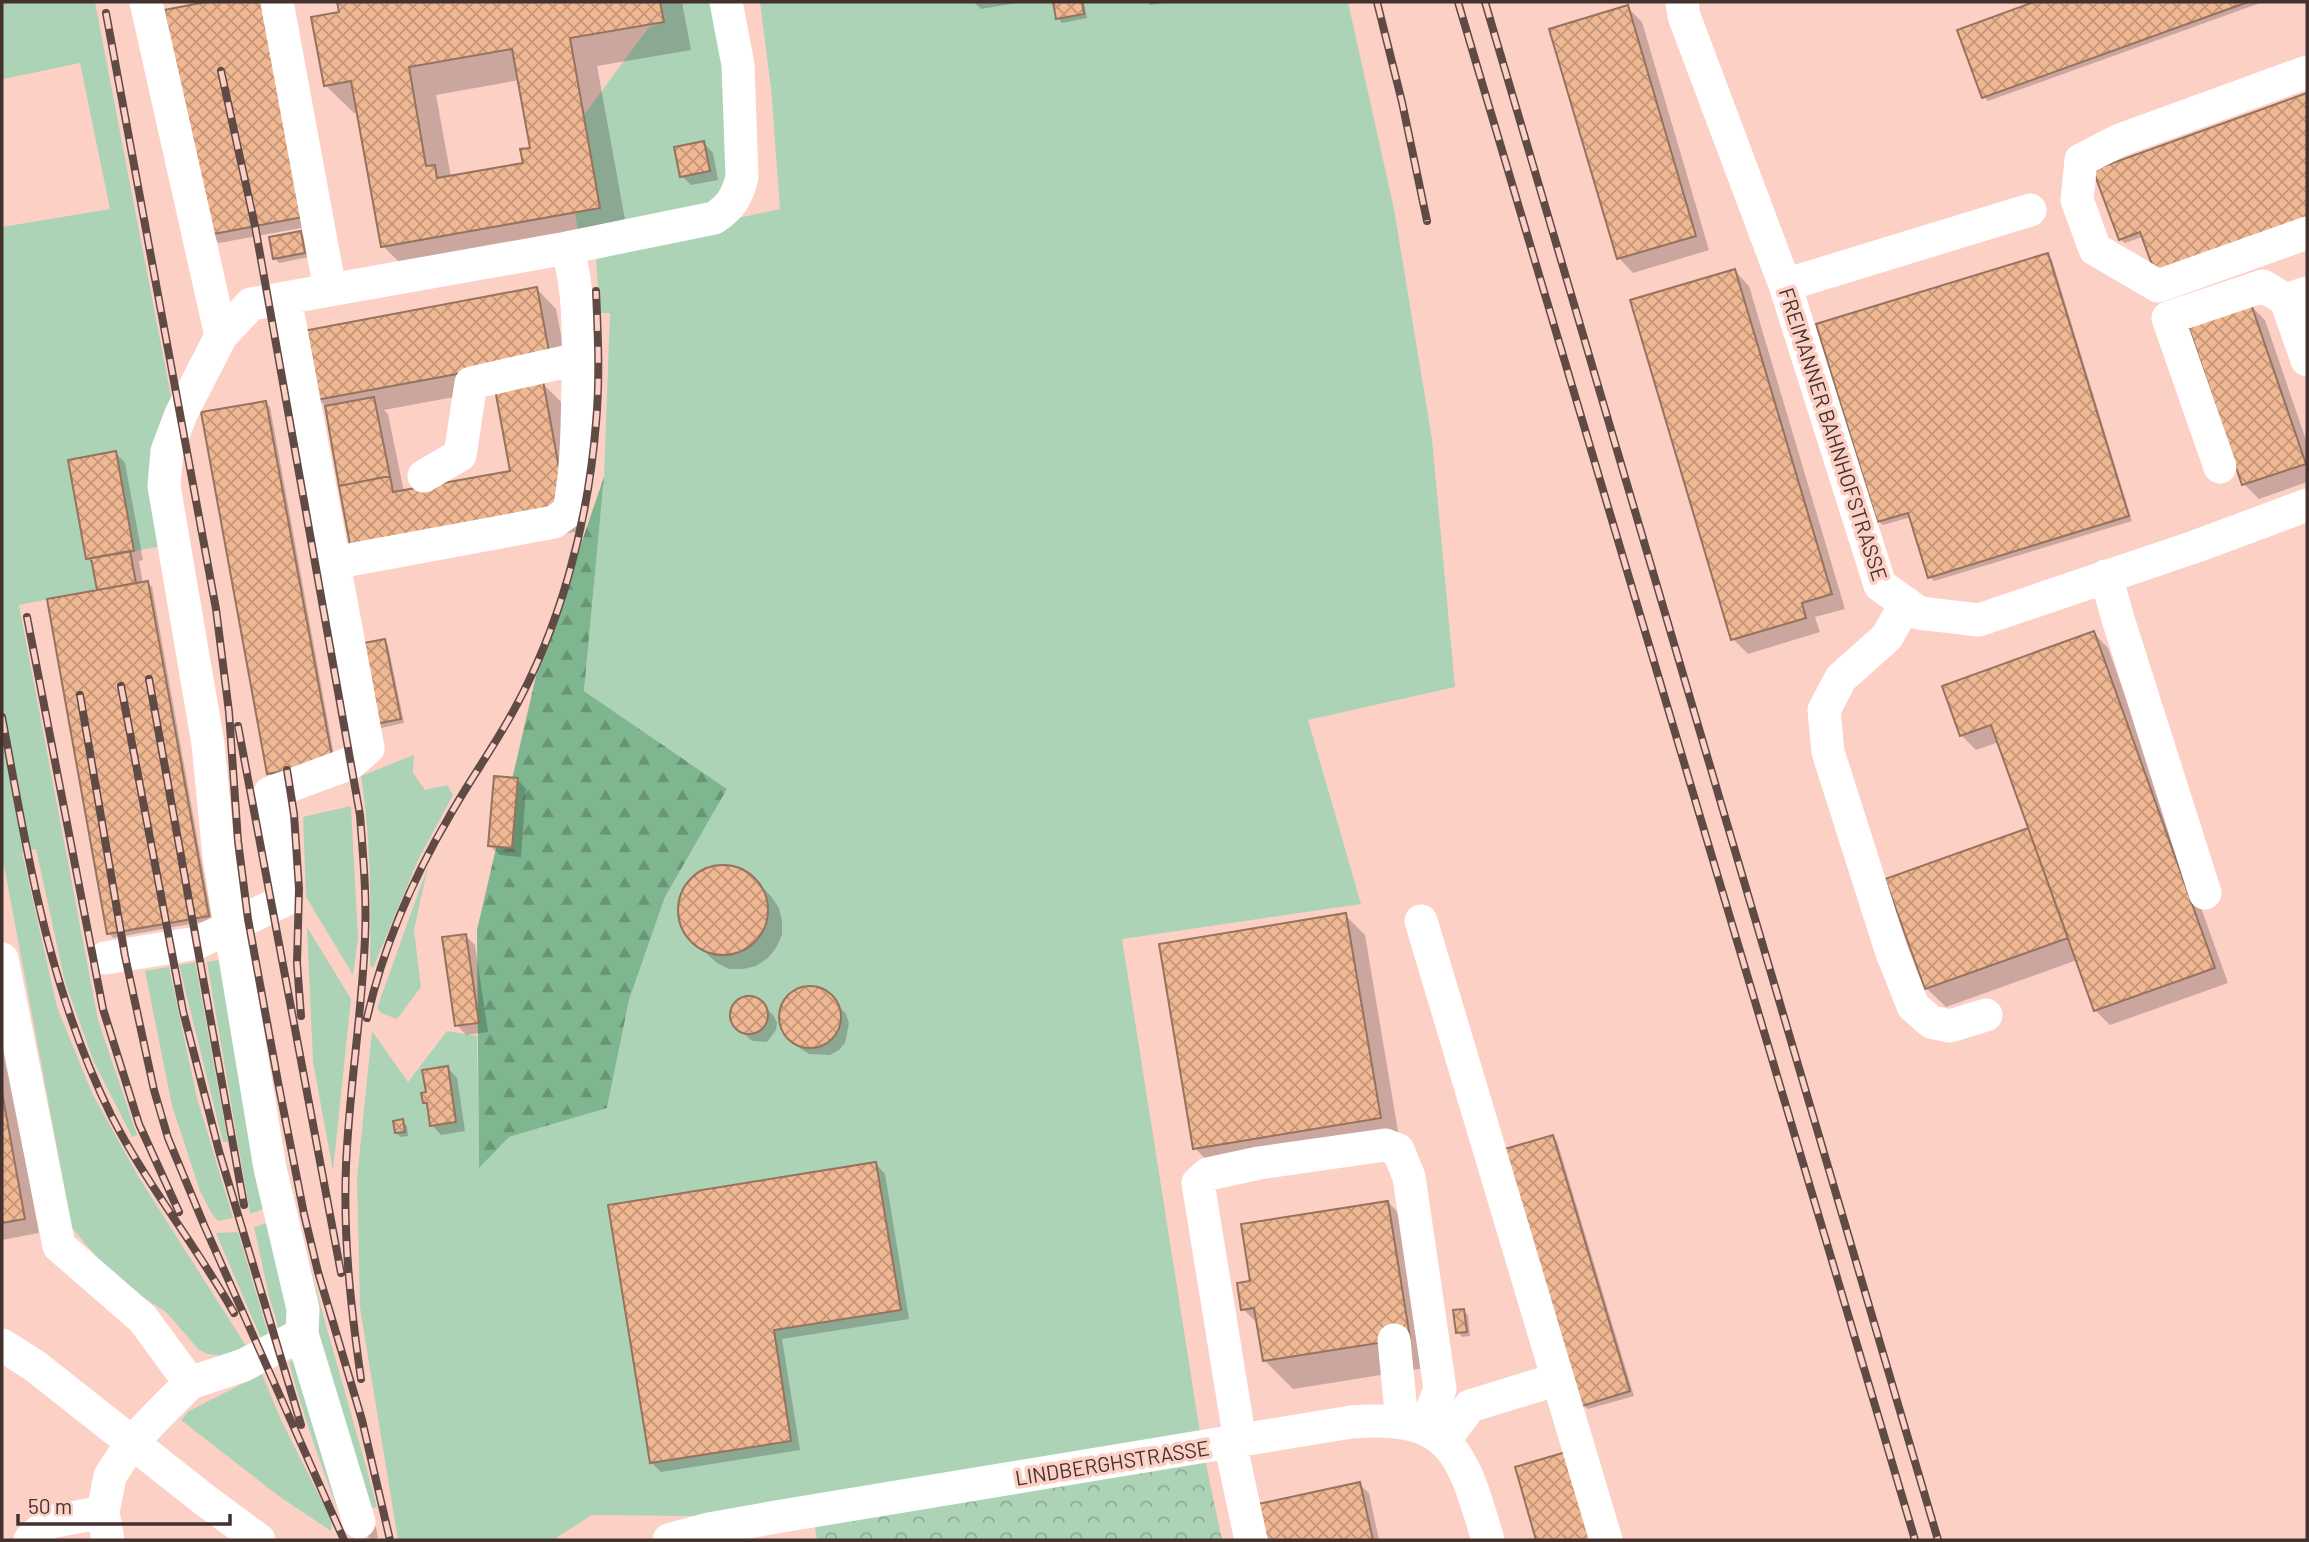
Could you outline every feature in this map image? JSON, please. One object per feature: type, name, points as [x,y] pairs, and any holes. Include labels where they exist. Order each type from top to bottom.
[{"type":"street","points":[[146,2],[221,335]]},
{"type":"street","points":[[277,2],[330,290]]},
{"type":"street","points":[[359,1522],[302,1334],[303,1309],[270,1168],[219,857],[208,744],[164,486],[167,451],[176,426],[221,335],[251,304],[567,248],[713,218],[728,209],[738,195],[742,177],[738,65],[726,2]]},
{"type":"street","name":"FREIMANNER BAHNHOFSTRASSE","points":[[1676,7],[1785,285],[1880,585],[1919,612],[1979,620],[2307,505]]},
{"type":"street","points":[[2307,72],[2120,140],[2081,160],[2077,200],[2095,249],[2158,286],[2307,233]]},
{"type":"street","points":[[1785,285],[2030,210]]},
{"type":"street","points":[[332,563],[554,522],[569,511],[576,474],[579,314],[573,269],[567,248]]},
{"type":"street","points":[[2220,467],[2168,317],[2263,286],[2297,296],[2307,360]]},
{"type":"street","points":[[105,958],[197,943],[285,900],[270,793],[351,763],[368,748],[285,298]]},
{"type":"street","points":[[424,476],[460,455],[471,383],[578,359]]},
{"type":"street","points":[[2106,576],[2205,892]]},
{"type":"street","points":[[1906,603],[1886,637],[1841,678],[1824,710],[1828,752],[1891,950],[1913,1006],[1931,1022],[1950,1026],[1986,1015]]},
{"type":"street","points":[[1421,920],[1606,1540]]},
{"type":"street","points":[[2,959],[59,1246],[143,1319],[190,1383]]},
{"type":"street","points":[[1251,1540],[1198,1183],[1208,1174],[1259,1163],[1385,1145],[1398,1150],[1406,1168],[1440,1389],[1424,1430]]},
{"type":"street","points":[[30,1540],[50,1521],[107,1530],[110,1476],[132,1442],[190,1383],[244,1365],[302,1334]]},
{"type":"street","points":[[1394,1340],[1424,1430],[1462,1463],[1473,1488],[1488,1540]]},
{"type":"street","points":[[2,1345],[34,1366],[259,1540]]},
{"type":"street","points":[[1424,1430],[1470,1406],[1558,1379]]},
{"type":"street","name":"LINDBERGHSTRASSE","points":[[669,1540],[709,1529],[779,1528],[1351,1422],[1380,1420],[1424,1430]]},
{"type":"green space","points":[[2,2],[95,2],[173,407],[163,546],[134,551],[116,452],[68,460],[85,559],[91,558],[97,590],[19,605],[98,1020],[137,1135],[132,1137],[94,1062],[65,982],[36,849],[22,852],[57,1007],[92,1093],[138,1176],[248,1349],[223,1356],[199,1350],[166,1312],[143,1297],[100,1261],[72,1228],[2,855],[2,227],[110,209],[80,63],[3,79]]},
{"type":"green space","points":[[660,2],[720,2],[735,118],[723,203],[579,237],[575,212],[600,207],[584,115],[649,27],[664,22]]},
{"type":"green space","points":[[760,2],[1348,2],[1394,209],[1432,439],[1455,687],[1308,720],[1361,904],[1122,939],[1202,1445],[776,1517],[592,1515],[553,1540],[398,1540],[360,1308],[357,1178],[372,1031],[408,1082],[447,1031],[477,1036],[479,1167],[509,1137],[607,1108],[629,1000],[665,897],[727,789],[584,691],[604,477],[610,313],[600,313],[596,261],[600,247],[780,209],[771,88]]},
{"type":"green space","points":[[604,477],[584,691],[727,789],[665,897],[629,1000],[607,1108],[509,1137],[479,1168],[477,930],[537,672]]},
{"type":"green space","points":[[414,755],[413,773],[425,790],[447,785],[453,795],[418,860],[373,968],[370,965],[369,847],[361,776]]},
{"type":"green space","points":[[351,806],[358,938],[353,975],[306,897],[303,817]]},
{"type":"green space","points":[[428,866],[414,930],[421,987],[397,1019],[381,1013],[377,1008]]},
{"type":"green space","points":[[307,927],[351,999],[333,1171],[313,1062]]},
{"type":"green space","points":[[247,940],[289,1179],[377,1507],[361,1510],[336,1432],[289,1203]]},
{"type":"green space","points":[[222,959],[266,1205],[250,1214],[207,962]]},
{"type":"green space","points":[[195,962],[228,1142],[223,1142],[179,965]]},
{"type":"green space","points":[[169,967],[197,1098],[233,1218],[218,1221],[212,1214],[200,1191],[172,1106],[145,971]]},
{"type":"green space","points":[[266,1223],[291,1310],[281,1336],[254,1227]]},
{"type":"green space","points":[[238,1232],[270,1340],[263,1343],[216,1233]]},
{"type":"green space","points":[[298,1357],[344,1525],[314,1445],[289,1362]]},
{"type":"green space","points":[[262,1374],[281,1420],[332,1521],[331,1531],[280,1497],[181,1420],[189,1411]]},
{"type":"green space","points":[[1202,1445],[1222,1540],[817,1540],[813,1516]]},
{"type":"building","points":[[206,2],[262,2],[303,217],[208,235],[164,10]]},
{"type":"building","points":[[337,2],[660,2],[664,22],[570,38],[600,208],[381,247],[351,81],[324,86],[311,17],[339,12]],"holes":[[[512,49],[530,148],[520,149],[523,163],[437,178],[435,165],[426,166],[409,67]]]},
{"type":"building","points":[[1053,2],[1082,2],[1084,14],[1056,19]]},
{"type":"building","points":[[2034,2],[2248,2],[1982,98],[1957,30]]},
{"type":"building","points":[[1628,5],[1696,236],[1617,259],[1549,29]]},
{"type":"building","points":[[2307,93],[2307,222],[2156,276],[2140,232],[2119,240],[2093,170]]},
{"type":"building","points":[[704,141],[710,171],[680,177],[674,147]]},
{"type":"building","points":[[301,231],[305,253],[273,259],[269,237]]},
{"type":"building","points":[[2048,253],[2129,516],[1928,578],[1908,513],[1877,522],[1816,324]]},
{"type":"building","points":[[1735,269],[1832,594],[1802,603],[1806,618],[1731,640],[1630,300]]},
{"type":"building","points":[[537,287],[550,357],[316,400],[303,331]]},
{"type":"building","points":[[2251,304],[2306,464],[2242,485],[2188,325]]},
{"type":"building","points":[[543,381],[567,511],[351,550],[339,486],[390,476],[393,492],[510,471],[495,389]]},
{"type":"building","points":[[374,397],[390,476],[339,486],[325,406]]},
{"type":"building","points":[[266,401],[333,762],[267,774],[201,412]]},
{"type":"building","points":[[116,451],[134,551],[86,559],[68,460]]},
{"type":"building","points":[[130,551],[136,583],[97,590],[91,558]]},
{"type":"building","points":[[148,581],[209,916],[107,934],[47,599]]},
{"type":"building","points":[[2094,631],[2215,968],[2094,1011],[1991,725],[1960,736],[1942,686]]},
{"type":"building","points":[[385,639],[401,719],[375,724],[359,644]]},
{"type":"building","points":[[494,776],[518,778],[512,848],[488,846]]},
{"type":"building","points":[[2028,828],[2068,938],[1925,989],[1885,879]]},
{"type":"building","points":[[723,865],[740,868],[755,878],[765,893],[768,910],[765,927],[755,942],[740,952],[723,955],[706,952],[691,942],[681,927],[678,910],[681,893],[691,878],[706,868]]},
{"type":"building","points":[[1346,913],[1381,1118],[1193,1149],[1159,944]]},
{"type":"building","points":[[466,934],[479,1023],[455,1026],[442,937]]},
{"type":"building","points":[[810,986],[832,995],[841,1017],[832,1039],[810,1048],[788,1039],[779,1017],[788,995]]},
{"type":"building","points":[[749,996],[762,1002],[768,1015],[762,1028],[749,1034],[736,1028],[730,1015],[736,1002]]},
{"type":"building","points":[[448,1066],[456,1122],[430,1126],[427,1103],[423,1103],[421,1093],[426,1092],[422,1070]]},
{"type":"building","points":[[2,1092],[25,1219],[2,1223]]},
{"type":"building","points":[[403,1119],[405,1132],[395,1133],[393,1121]]},
{"type":"building","points":[[1553,1135],[1630,1391],[1582,1406],[1505,1149]]},
{"type":"building","points":[[876,1162],[901,1310],[774,1330],[791,1441],[650,1463],[608,1205]]},
{"type":"building","points":[[1388,1201],[1410,1338],[1263,1361],[1254,1308],[1241,1310],[1237,1283],[1250,1281],[1241,1224]]},
{"type":"building","points":[[1464,1309],[1467,1332],[1456,1333],[1453,1310]]},
{"type":"building","points":[[1566,1452],[1591,1540],[1536,1540],[1515,1467]]},
{"type":"building","points":[[1360,1482],[1373,1540],[1266,1540],[1258,1504]]},
{"type":"railway","points":[[1377,2],[1402,102],[1427,221]]},
{"type":"railway","points":[[1458,2],[1915,1540]]},
{"type":"railway","points":[[1485,2],[1938,1540]]},
{"type":"railway","points":[[106,13],[216,609],[229,712],[238,841],[248,919],[278,1082],[318,1272],[362,1420],[390,1540]]},
{"type":"railway","points":[[221,71],[255,226],[360,815],[365,938],[345,1193],[349,1273],[361,1379]]},
{"type":"railway","points":[[367,1018],[390,940],[411,889],[456,804],[503,730],[528,683],[569,575],[586,499],[596,423],[596,291]]},
{"type":"railway","points":[[27,617],[103,1009],[139,1124],[179,1212]]},
{"type":"railway","points":[[149,679],[244,1205]]},
{"type":"railway","points":[[121,686],[183,1011],[219,1151],[301,1425]]},
{"type":"railway","points":[[80,695],[125,956],[154,1090],[168,1138],[344,1540]]},
{"type":"railway","points":[[2,717],[43,920],[71,1018],[89,1067],[125,1141],[234,1313]]},
{"type":"railway","points":[[238,726],[341,1273]]},
{"type":"railway","points":[[287,770],[294,814],[299,889],[297,963],[301,1016]]}]
